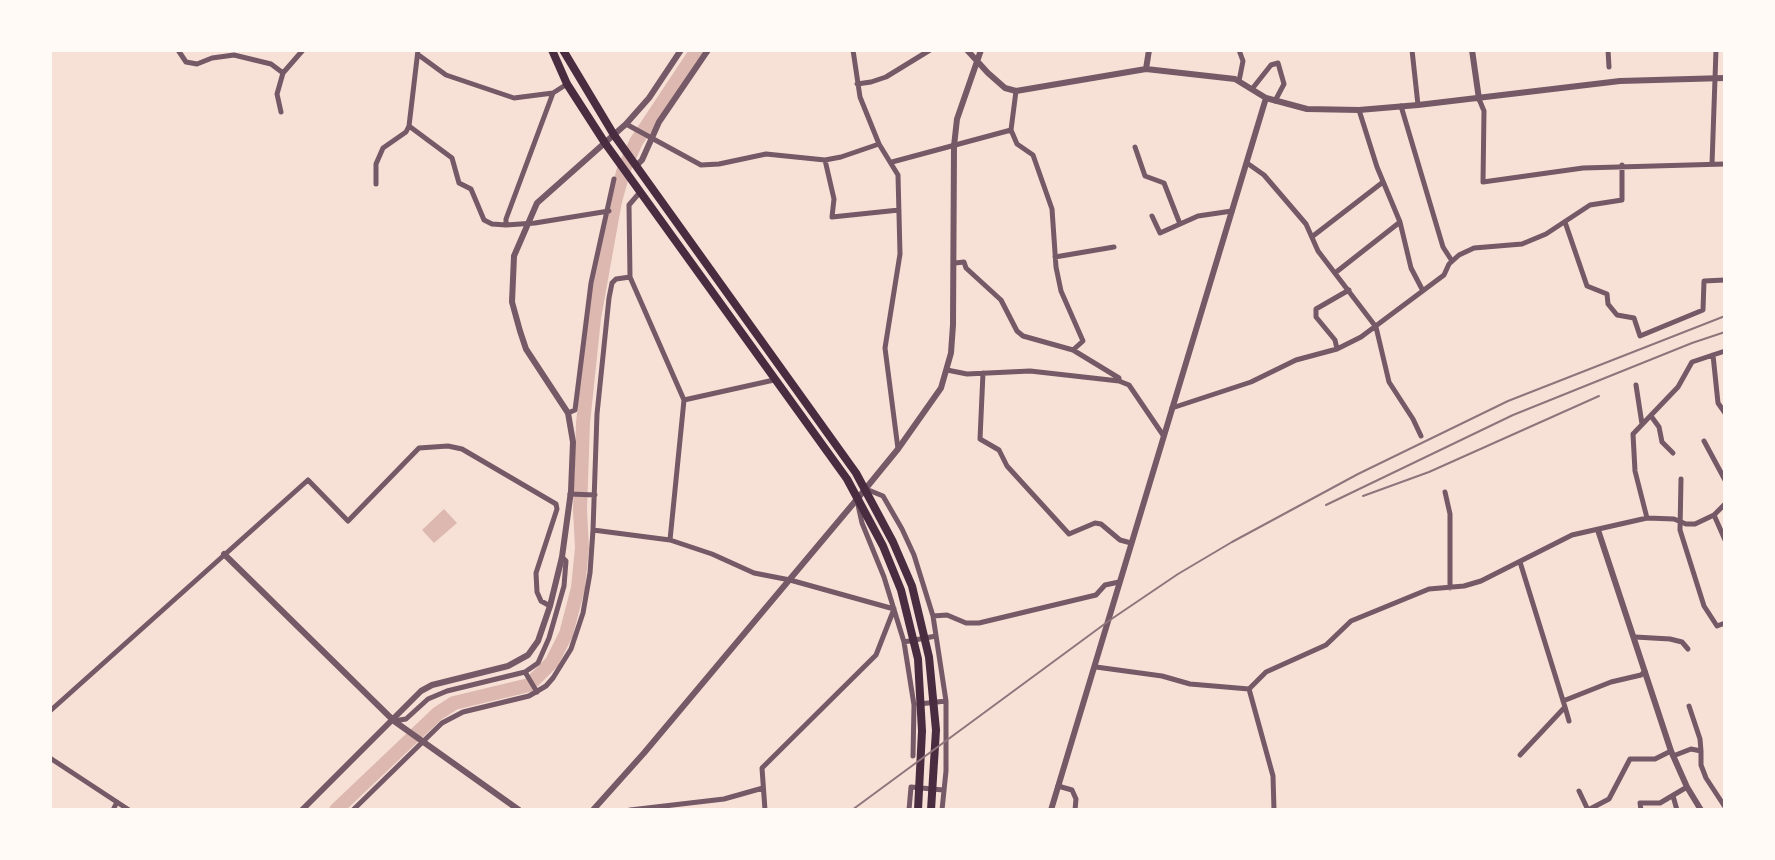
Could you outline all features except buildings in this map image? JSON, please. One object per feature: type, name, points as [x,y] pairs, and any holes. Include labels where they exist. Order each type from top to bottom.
[{"type":"highway","points":[[552,50],[567,84],[605,143],[858,498],[895,575],[918,659],[922,699],[918,810]]},
{"type":"highway","points":[[563,50],[614,135],[865,489],[898,552],[923,625],[934,701],[936,730],[931,810]]},
{"type":"street","points":[[178,50],[186,62],[197,64],[234,55],[271,64],[283,73]]},
{"type":"street","points":[[281,112],[277,94],[283,73],[303,50]]},
{"type":"street","points":[[302,810],[421,691],[432,685],[508,666],[528,655],[538,641],[562,557],[572,494],[573,442],[568,413],[526,349],[515,316],[512,270],[519,240],[537,203],[626,124],[649,98],[681,50]]},
{"type":"street","points":[[636,166],[650,136],[708,50]]},
{"type":"street","points":[[853,50],[857,84],[879,144],[898,175],[900,254],[885,348],[898,449]]},
{"type":"street","points":[[857,84],[886,77],[930,50]]},
{"type":"street","points":[[967,50],[1005,88],[1016,91],[1146,69],[1239,81],[1266,98],[1307,109],[1359,110],[1620,81],[1721,78]]},
{"type":"street","points":[[593,810],[790,580],[898,449],[930,405],[947,370],[953,325],[954,146],[957,119],[981,50]]},
{"type":"street","points":[[1146,69],[1149,50]]},
{"type":"street","points":[[1239,50],[1243,61],[1239,81]]},
{"type":"street","points":[[1412,50],[1418,105]]},
{"type":"street","points":[[1472,50],[1479,99],[1484,111],[1483,182],[1622,165],[1725,164]]},
{"type":"street","points":[[1608,50],[1609,67]]},
{"type":"street","points":[[1712,164],[1721,78],[1716,50]]},
{"type":"street","points":[[419,52],[446,75],[514,98],[553,93],[567,84]]},
{"type":"street","points":[[376,184],[376,164],[383,148],[406,132],[409,126],[419,52]]},
{"type":"street","points":[[1252,89],[1271,65],[1278,63],[1284,84],[1274,101]]},
{"type":"street","points":[[1016,91],[1011,130],[1017,144],[1033,155],[1052,209],[1061,291],[1083,341],[1073,350]]},
{"type":"street","points":[[506,225],[553,93]]},
{"type":"street","points":[[1051,810],[1266,98]]},
{"type":"street","points":[[1401,106],[1443,247],[1452,261]]},
{"type":"street","points":[[1359,110],[1400,222],[1411,268],[1422,289]]},
{"type":"street","points":[[626,124],[701,165],[766,154],[825,160],[879,144]]},
{"type":"street","points":[[409,126],[452,158],[459,183],[471,189],[484,220],[492,224],[526,224],[609,211]]},
{"type":"street","points":[[892,162],[1011,130]]},
{"type":"street","points":[[1135,147],[1145,176],[1164,183],[1180,224]]},
{"type":"street","points":[[825,160],[834,199],[832,217],[899,210]]},
{"type":"street","points":[[1247,163],[1264,175],[1306,224],[1318,251],[1376,327],[1389,382],[1421,436]]},
{"type":"street","points":[[1171,408],[1251,382],[1296,360],[1337,349],[1376,327],[1444,275],[1452,261],[1474,248],[1514,246],[1538,239],[1590,205],[1622,200],[1622,165]]},
{"type":"street","points":[[568,413],[575,410],[591,283],[614,179]]},
{"type":"street","points":[[1313,236],[1383,182]]},
{"type":"street","points":[[639,188],[629,205],[630,277],[684,400],[670,540]]},
{"type":"street","points":[[1152,216],[1160,233],[1198,216],[1232,211]]},
{"type":"street","points":[[1335,273],[1400,222]]},
{"type":"street","points":[[1565,222],[1587,286],[1607,294],[1608,304],[1617,315],[1634,318],[1640,336],[1703,310],[1704,281],[1725,280]]},
{"type":"street","points":[[1055,257],[1114,247]]},
{"type":"street","points":[[955,263],[964,262],[966,268],[1001,300],[1017,331],[1023,336],[1073,350],[1119,378],[1119,381]]},
{"type":"street","points":[[353,810],[421,740],[452,717],[537,691],[559,670],[571,649],[583,613],[590,573],[597,414],[609,298],[616,279],[630,277]]},
{"type":"street","points":[[1337,349],[1335,340],[1316,317],[1316,309],[1349,290]]},
{"type":"street","points":[[1647,518],[1635,471],[1633,434],[1678,387],[1692,362],[1725,351]]},
{"type":"street","points":[[1713,355],[1718,403],[1725,413]]},
{"type":"street","points":[[947,370],[967,374],[1030,371],[1119,381],[1129,385],[1163,435]]},
{"type":"street","points":[[983,373],[980,439],[999,450],[1007,466],[1069,534],[1095,523],[1101,524],[1120,540],[1131,543]]},
{"type":"street","points":[[684,400],[775,379]]},
{"type":"street","points":[[1636,385],[1642,425]]},
{"type":"street","points":[[1651,416],[1659,427],[1662,442],[1673,453]]},
{"type":"street","points":[[1704,441],[1725,480]]},
{"type":"street","points":[[50,711],[308,480],[348,521],[419,448],[448,446],[462,449],[556,504],[536,573],[537,592],[541,601],[550,606]]},
{"type":"street","points":[[1681,479],[1679,520],[1704,606],[1717,626],[1725,623]]},
{"type":"street","points":[[865,489],[883,496],[902,529],[914,555],[933,616],[946,701],[946,771],[942,810]]},
{"type":"street","points":[[1445,492],[1450,514],[1450,588]]},
{"type":"street","points":[[572,494],[595,495]]},
{"type":"street","points":[[858,498],[859,512],[904,642],[914,705],[913,756]]},
{"type":"street","points":[[1096,667],[1162,676],[1190,684],[1249,689],[1266,672],[1326,645],[1351,621],[1429,589],[1481,581],[1572,535],[1647,518],[1695,524],[1714,515],[1725,504]]},
{"type":"street","points":[[1714,515],[1725,540]]},
{"type":"street","points":[[593,530],[670,540],[754,573],[894,609]]},
{"type":"street","points":[[1598,530],[1672,754],[1701,810]]},
{"type":"street","points":[[224,554],[394,721],[519,810]]},
{"type":"street","points":[[394,721],[406,719],[428,699],[447,691],[526,674],[538,663],[549,638],[564,586],[566,561],[562,557]]},
{"type":"street","points":[[1520,562],[1569,721]]},
{"type":"street","points":[[933,616],[947,615],[966,623],[979,623],[1096,595],[1105,585],[1119,582]]},
{"type":"street","points":[[765,810],[762,768],[876,655],[894,609]]},
{"type":"street","points":[[904,642],[936,636]]},
{"type":"street","points":[[1635,637],[1670,639],[1682,642],[1688,649]]},
{"type":"street","points":[[1520,755],[1564,704],[1611,682],[1641,675],[1645,671]]},
{"type":"street","points":[[526,674],[537,691]]},
{"type":"street","points":[[1249,689],[1273,776],[1274,810]]},
{"type":"street","points":[[914,705],[946,701]]},
{"type":"street","points":[[1689,706],[1700,739],[1701,765],[1725,807]]},
{"type":"street","points":[[1579,791],[1588,810],[1609,799],[1630,759],[1655,759],[1691,749],[1701,751]]},
{"type":"street","points":[[50,758],[129,810]]},
{"type":"street","points":[[1058,786],[1072,790],[1076,799],[1075,810]]},
{"type":"street","points":[[909,810],[911,787],[943,790]]},
{"type":"street","points":[[1641,810],[1640,803],[1660,803],[1687,787]]},
{"type":"street","points":[[630,810],[652,805],[724,799],[763,788]]},
{"type":"street","points":[[1673,796],[1677,810]]},
{"type":"street","points":[[113,810],[117,802]]},
{"type":"shaded area","points":[[444,509],[457,523],[434,543],[422,530]]},
{"type":"waterway","points":[[336,810],[437,714],[454,703],[529,685],[552,662],[566,634],[578,588],[582,548],[583,423],[594,318],[615,201],[636,142],[697,50]]},
{"type":"railway","points":[[852,810],[1110,620],[1232,542],[1358,474],[1508,401],[1725,316]]},
{"type":"railway","points":[[1326,505],[1513,415],[1725,332]]},
{"type":"railway","points":[[1363,496],[1429,472],[1599,396]]}]
